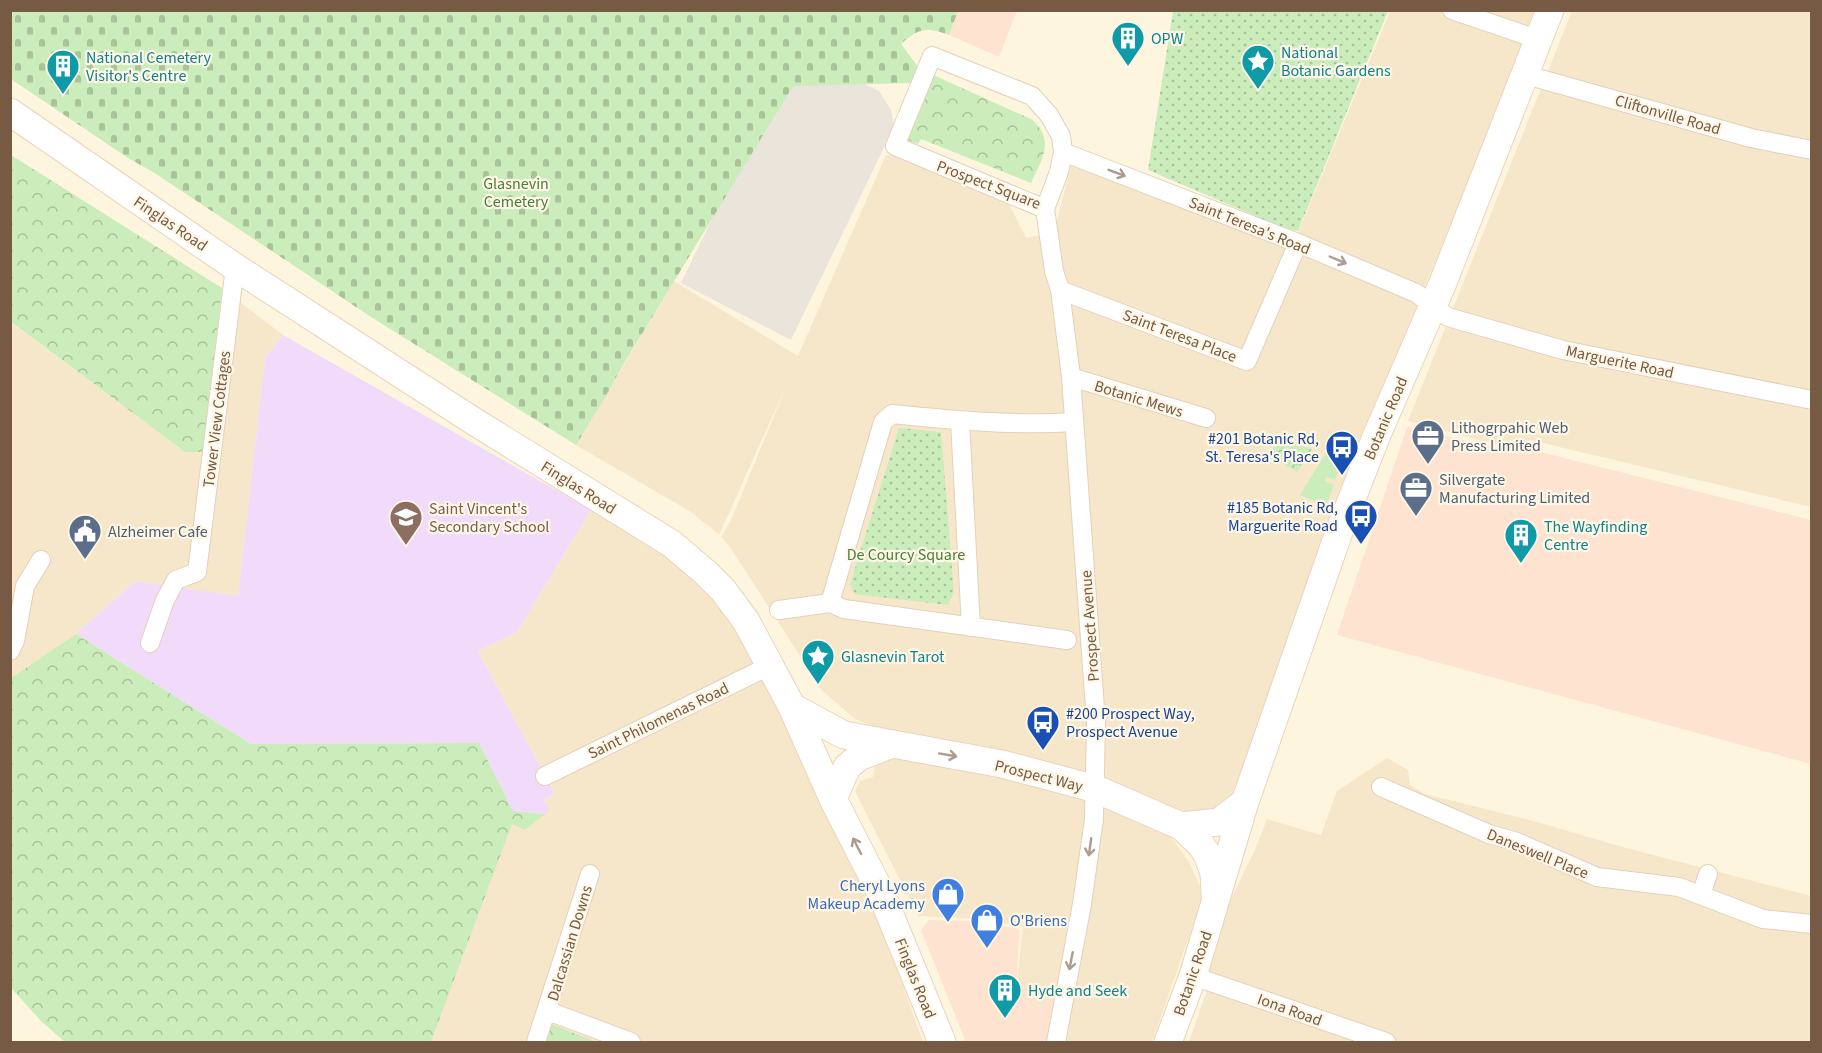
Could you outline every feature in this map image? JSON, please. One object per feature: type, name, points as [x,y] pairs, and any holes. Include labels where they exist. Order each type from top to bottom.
[{"type":"main road","name":"Botanic Road","points":[[1168,1042],[1193,976],[1245,802],[1359,480],[1434,306],[1550,10]]},
{"type":"main road","name":"Finglas Road","points":[[10,112],[235,267],[460,413],[672,544],[706,573],[723,590],[746,621],[771,665],[833,799],[881,893],[942,1042]]},
{"type":"main road","name":"Prospect Way","points":[[792,707],[844,735],[1002,764],[1096,789],[1181,826]]},
{"type":"main road","points":[[833,799],[847,767],[860,757],[890,745]]},
{"type":"main road","points":[[1181,826],[1219,822],[1245,802]]},
{"type":"main road","name":"Botanic Road","points":[[1181,826],[1207,854],[1214,873],[1215,904]]},
{"type":"street","points":[[1452,10],[1538,39]]},
{"type":"street","name":"Prospect Square","points":[[932,56],[1032,96],[1048,115],[1061,136],[1063,152],[1059,172],[1045,209],[895,146],[932,56]]},
{"type":"street","name":"Cliftonville Road","points":[[1526,75],[1751,138],[1812,150]]},
{"type":"street","name":"Saint Teresa's Road","points":[[1063,152],[1298,243],[1416,293],[1434,306]]},
{"type":"street","name":"Prospect Avenue","points":[[1045,209],[1054,271],[1060,290],[1071,377],[1096,722],[1094,819],[1082,904],[1056,1042]]},
{"type":"street","name":"Saint Teresa Place","points":[[1060,290],[1247,361],[1298,243]]},
{"type":"street","name":"Tower View Cottages","points":[[150,643],[165,600],[176,580],[197,572],[235,267]]},
{"type":"street","name":"Marguerite Road","points":[[1434,306],[1448,317],[1563,350],[1812,400]]},
{"type":"street","name":"Botanic Mews","points":[[1071,377],[1206,418]]},
{"type":"street","points":[[830,603],[883,422],[892,414],[960,421],[1074,423]]},
{"type":"street","points":[[960,421],[971,627]]},
{"type":"street","points":[[10,651],[15,641],[25,586],[40,560]]},
{"type":"street","points":[[779,610],[830,603],[844,609],[1067,640]]},
{"type":"street","name":"Saint Philomenas Road","points":[[545,776],[771,665]]},
{"type":"street","name":"Daneswell Place","points":[[1381,787],[1489,834],[1517,842],[1597,878],[1679,887],[1763,919],[1812,924]]},
{"type":"street","name":"Dalcassian Downs","points":[[536,1042],[548,1011],[590,874]]},
{"type":"street","points":[[1701,895],[1708,874]]},
{"type":"street","name":"Iona Road","points":[[1193,976],[1386,1042]]},
{"type":"street","name":"Dalcassian Downs","points":[[548,1011],[631,1042]]},
{"type":"shaded area","points":[[958,11],[1017,11],[999,57],[949,35]]},
{"type":"shaded area","points":[[1390,11],[1540,11],[1376,404],[1237,800],[1214,814],[1177,810],[1169,834],[1189,862],[1204,895],[1152,1042],[1059,1042],[1015,996],[1023,927],[978,919],[918,916],[855,791],[860,781],[873,777],[881,729],[856,720],[822,690],[730,547],[721,537],[732,518],[787,384],[719,535],[691,512],[576,445],[674,281],[798,356],[886,155],[899,155],[1008,202],[1026,238],[1054,233],[1071,166],[1095,158],[1297,235]]},
{"type":"shaded area","points":[[1572,11],[1811,11],[1811,507],[1530,440],[1512,449],[1408,421]]},
{"type":"shaded area","points":[[783,72],[848,76],[879,91],[891,110],[894,127],[791,340],[681,283]]},
{"type":"shaded area","points":[[222,288],[283,335],[265,358],[238,597],[135,581],[76,634],[11,678],[10,322],[185,452],[202,452]]},
{"type":"shaded area","name":"Saint Vincent's Secondary School","points":[[283,335],[591,510],[517,632],[478,651],[555,794],[544,800],[550,810],[545,814],[513,811],[479,743],[251,744],[76,634],[135,581],[238,596],[265,358]]},
{"type":"shaded area","points":[[1407,427],[1511,451],[1521,447],[1811,520],[1811,764],[1337,635]]},
{"type":"shaded area","points":[[591,510],[649,544],[703,583],[753,654],[887,940],[923,1042],[431,1042],[512,824],[549,811],[544,800],[555,794],[478,651],[517,632]]},
{"type":"shaded area","points":[[1387,758],[1408,770],[1410,785],[1425,794],[1811,896],[1811,1042],[1189,1042],[1207,990],[1205,970],[1225,911],[1255,850],[1267,819],[1321,835],[1337,791]]},
{"type":"shaded area","points":[[929,920],[976,921],[1020,929],[1015,996],[1066,1007],[1059,1042],[966,1042],[921,930]]},
{"type":"green space","name":"Glasnevin Cemetery","points":[[10,11],[958,11],[949,35],[923,30],[901,44],[919,68],[912,83],[793,86],[576,445],[371,317],[11,79]]},
{"type":"green space","name":"National Botanic Gardens","points":[[1173,11],[1388,11],[1298,231],[1284,228],[1148,170]]},
{"type":"green space","points":[[931,74],[1031,119],[1039,127],[1045,142],[1044,150],[1031,183],[921,139],[918,144],[905,139]]},
{"type":"green space","points":[[11,155],[222,288],[203,452],[185,452],[11,322]]},
{"type":"green space","name":"De Courcy Square","points":[[899,428],[941,432],[954,592],[948,605],[855,594],[850,584]]},
{"type":"green space","points":[[1278,437],[1312,449],[1297,472],[1270,456]]},
{"type":"green space","points":[[1326,453],[1343,459],[1335,480],[1327,477],[1325,481],[1334,485],[1326,506],[1300,495]]},
{"type":"green space","points":[[76,634],[251,744],[479,743],[513,811],[545,814],[525,830],[512,824],[431,1042],[65,1042],[42,1022],[11,988],[11,678]]},
{"type":"green space","points":[[549,1023],[596,1042],[543,1042]]},
{"type":"place","name":"OPW","points":[[1128,67]]},
{"type":"place","name":"National Botanic Gardens","points":[[1258,90]]},
{"type":"place","name":"National Cemetery Visitor's Centre","points":[[63,95]]},
{"type":"place","name":"Lithogrpahic Web Press Limited","points":[[1428,465]]},
{"type":"place","name":"#201 Botanic Rd, St. Teresa's Place","points":[[1342,476]]},
{"type":"place","name":"Silvergate Manufacturing Limited","points":[[1416,517]]},
{"type":"place","name":"#185 Botanic Rd, Marguerite Road","points":[[1361,545]]},
{"type":"place","name":"Saint Vincent's Secondary School","points":[[406,546]]},
{"type":"place","name":"Alzheimer Cafe","points":[[85,560]]},
{"type":"place","name":"The Wayfinding Centre","points":[[1521,564]]},
{"type":"place","name":"Glasnevin Tarot","points":[[818,685]]},
{"type":"place","name":"#200 Prospect Way, Prospect Avenue","points":[[1043,751]]},
{"type":"place","name":"Cheryl Lyons Makeup Academy","points":[[948,923]]},
{"type":"place","name":"O'Briens","points":[[987,949]]},
{"type":"place","name":"Hyde and Seek","points":[[1005,1019]]}]
